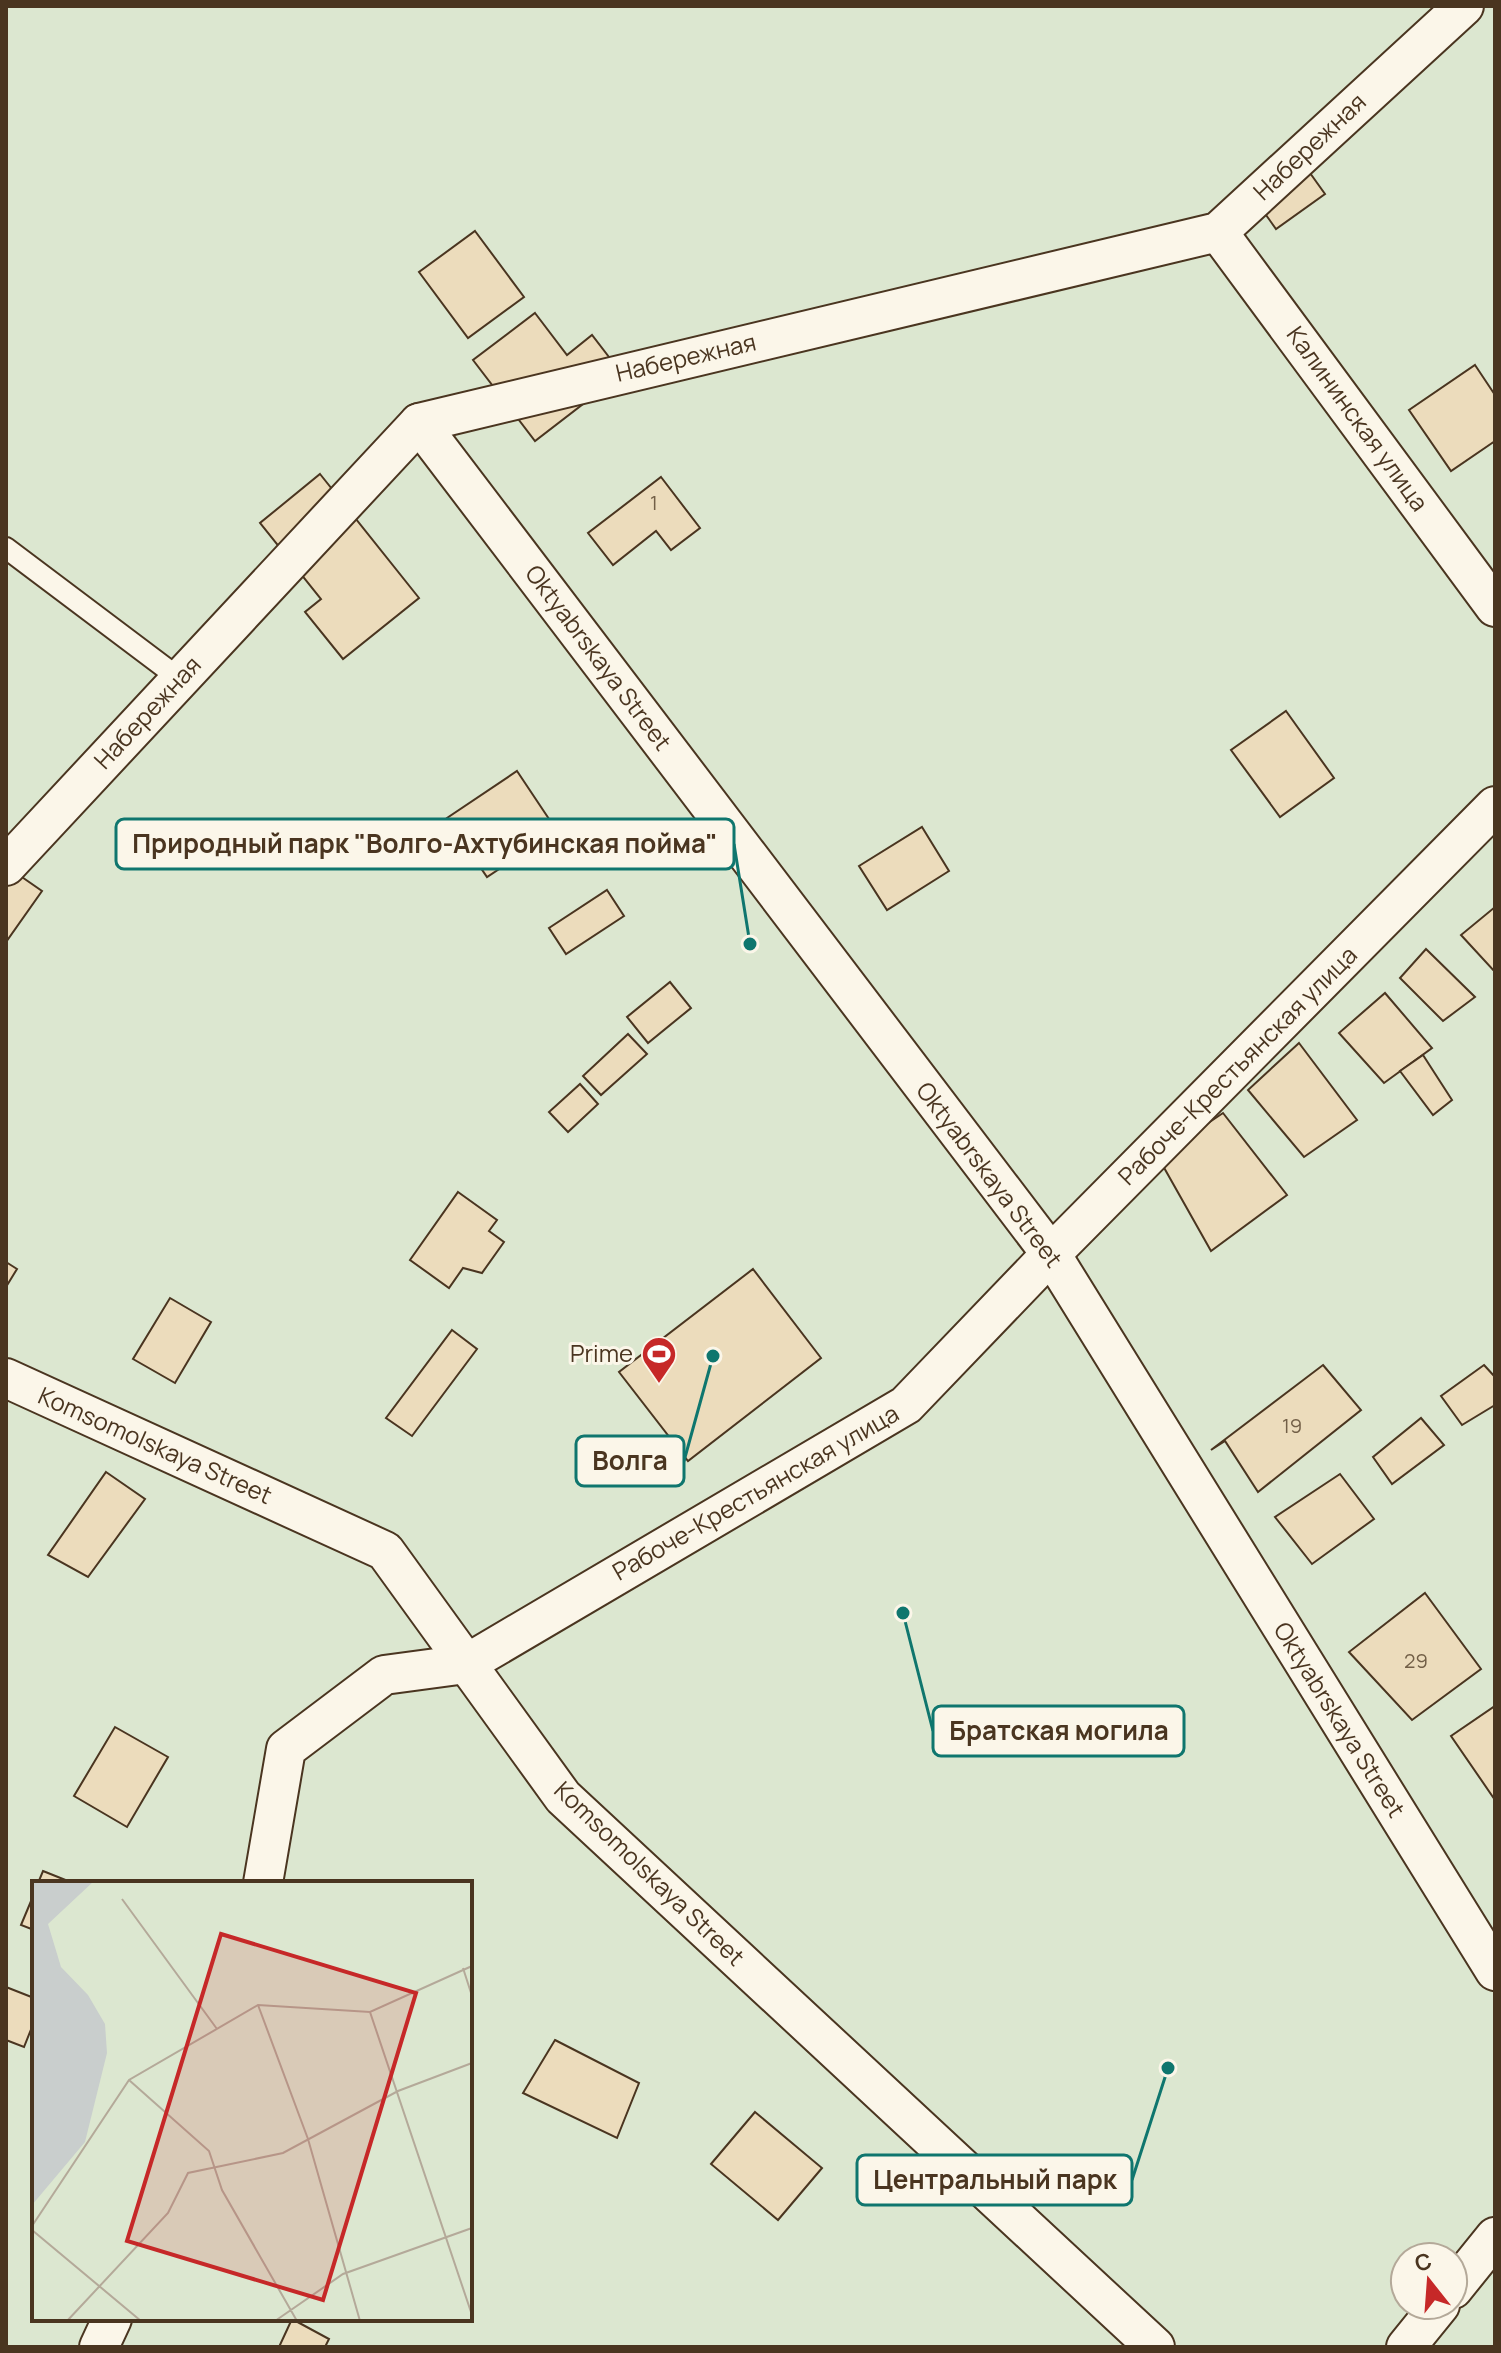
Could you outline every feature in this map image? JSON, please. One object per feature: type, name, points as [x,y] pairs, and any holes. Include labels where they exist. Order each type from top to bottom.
[{"type":"street","name":"Набережная","points":[[6,866],[419,423],[1218,232],[1464,6]]},
{"type":"street","name":"Калининская улица","points":[[1218,232],[1495,607]]},
{"type":"street","name":"Oktyabrskaya Street","points":[[419,423],[1051,1254],[1495,1971]]},
{"type":"street","name":"Рабоче-Крестьянская улица","points":[[263,1881],[286,1749],[384,1675],[466,1664],[906,1405],[1051,1254],[1495,806]]},
{"type":"street","name":"Komsomolskaya Street","points":[[6,1378],[385,1551],[563,1797],[1155,2347]]},
{"type":"street","points":[[1469,2269],[1495,2237]]},
{"type":"street","points":[[99,2347],[111,2321]]},
{"type":"street","points":[[1406,2347],[1427,2321]]},
{"type":"lane","points":[[6,548],[180,679]]},
{"type":"green space","points":[[6,6],[1495,6],[1495,2347],[6,2347]]},
{"type":"building","points":[[1305,166],[1325,194],[1276,229],[1256,201]]},
{"type":"building","points":[[475,231],[524,297],[468,338],[419,272]]},
{"type":"building","points":[[535,313],[567,355],[592,335],[622,374],[535,441],[473,360]]},
{"type":"building","points":[[1475,365],[1495,395],[1495,441],[1451,471],[1409,410]]},
{"type":"building","points":[[320,474],[419,598],[343,659],[305,612],[321,599],[260,523]]},
{"type":"building","points":[[661,477],[700,528],[671,550],[656,531],[613,565],[588,533]]},
{"type":"building","points":[[1286,711],[1334,778],[1280,817],[1231,750]]},
{"type":"building","points":[[517,771],[557,831],[487,877],[447,818]]},
{"type":"building","points":[[922,827],[949,871],[887,910],[859,866]]},
{"type":"building","points":[[6,866],[42,891],[6,942]]},
{"type":"building","points":[[607,890],[624,916],[566,954],[549,928]]},
{"type":"building","points":[[1495,907],[1495,972],[1461,935]]},
{"type":"building","points":[[1426,949],[1475,997],[1443,1021],[1400,978]]},
{"type":"building","points":[[670,982],[691,1008],[648,1043],[627,1017]]},
{"type":"building","points":[[1385,993],[1432,1048],[1384,1083],[1339,1033]]},
{"type":"building","points":[[628,1034],[647,1054],[601,1095],[583,1076]]},
{"type":"building","points":[[1299,1043],[1357,1120],[1304,1157],[1248,1090]]},
{"type":"building","points":[[1423,1055],[1452,1100],[1433,1115],[1400,1071]]},
{"type":"building","points":[[580,1084],[598,1104],[568,1132],[549,1112]]},
{"type":"building","points":[[1223,1113],[1287,1195],[1211,1251],[1158,1157]]},
{"type":"building","points":[[458,1192],[497,1220],[489,1231],[504,1242],[482,1273],[463,1268],[449,1288],[410,1260]]},
{"type":"building","points":[[6,1262],[17,1269],[6,1287]]},
{"type":"building","points":[[753,1269],[821,1358],[688,1461],[619,1372]]},
{"type":"building","points":[[170,1298],[211,1322],[175,1383],[133,1359]]},
{"type":"building","points":[[452,1330],[477,1349],[412,1436],[386,1418]]},
{"type":"building","points":[[1323,1365],[1361,1410],[1258,1492],[1225,1441],[1211,1450]]},
{"type":"building","points":[[1484,1365],[1495,1377],[1495,1405],[1462,1425],[1441,1396]]},
{"type":"building","points":[[1421,1418],[1444,1445],[1392,1484],[1373,1457]]},
{"type":"building","points":[[106,1472],[145,1499],[88,1577],[48,1555]]},
{"type":"building","points":[[1340,1474],[1374,1519],[1312,1564],[1275,1517]]},
{"type":"building","points":[[1425,1593],[1481,1669],[1412,1720],[1349,1652]]},
{"type":"building","points":[[1495,1706],[1495,1800],[1451,1736]]},
{"type":"building","points":[[115,1727],[168,1757],[127,1827],[74,1796]]},
{"type":"building","points":[[43,1871],[68,1881],[39,1881]]},
{"type":"building","points":[[32,1899],[32,1929],[21,1925]]},
{"type":"building","points":[[6,1987],[32,1997],[32,2027],[24,2047],[6,2040]]},
{"type":"building","points":[[555,2040],[639,2083],[617,2138],[523,2093]]},
{"type":"building","points":[[755,2112],[822,2168],[778,2220],[711,2164]]},
{"type":"building","points":[[291,2321],[329,2339],[325,2347],[279,2347]]},
{"type":"place","name":"Природный парк \"Волго-Ахтубинская пойма\"","points":[[750,944]]},
{"type":"place","name":"Волга","points":[[713,1356]]},
{"type":"place","name":"Prime","points":[[659,1385]]},
{"type":"place","name":"Братская могила","points":[[903,1613]]},
{"type":"place","name":"Центральный парк","points":[[1168,2068]]}]
